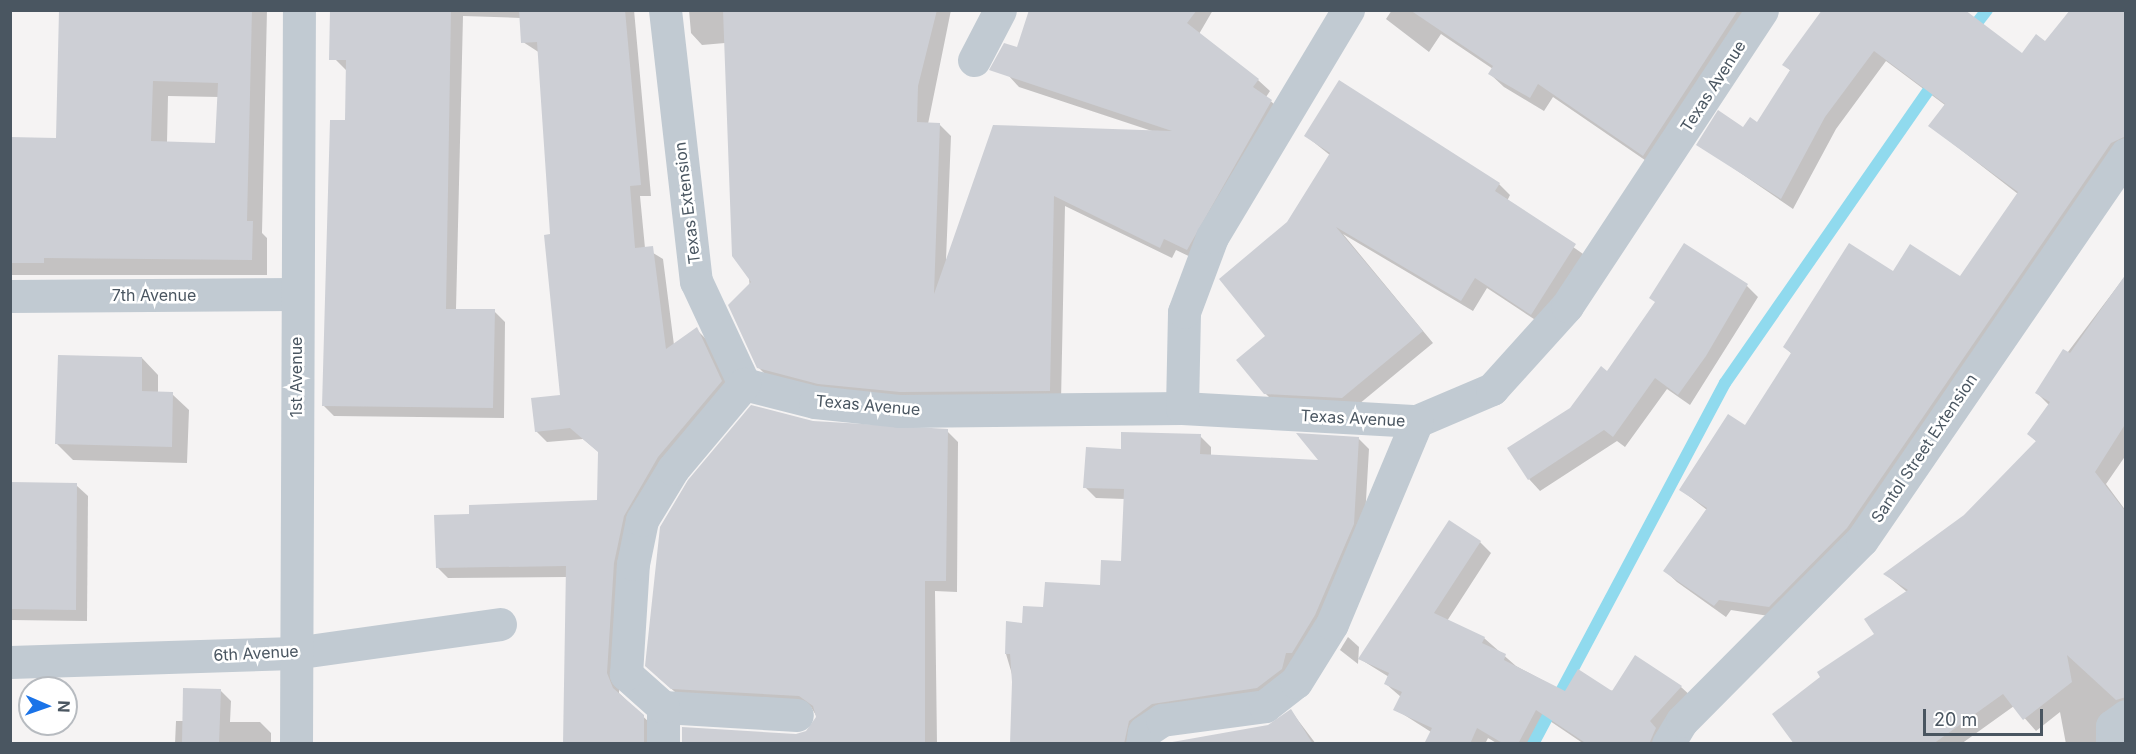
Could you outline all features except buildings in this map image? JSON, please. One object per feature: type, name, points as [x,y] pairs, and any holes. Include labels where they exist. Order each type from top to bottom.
[{"type":"street","name":"1st Avenue","points":[[296,744],[294,652],[299,10]]},
{"type":"street","name":"Texas Extension","points":[[665,10],[696,281],[744,384]]},
{"type":"street","points":[[975,60],[1000,10]]},
{"type":"street","points":[[1182,408],[1184,312],[1212,237],[1348,10]]},
{"type":"street","name":"Texas Avenue","points":[[744,384],[815,402],[899,411],[1182,408],[1417,422],[1492,389],[1567,306],[1762,10]]},
{"type":"street","name":"Santol Street Extension","points":[[1668,744],[1682,721],[1862,540],[2126,154]]},
{"type":"street","name":"7th Avenue","points":[[10,296],[297,294]]},
{"type":"street","points":[[744,384],[673,470],[642,520],[633,564],[626,674],[663,707],[796,714]]},
{"type":"street","points":[[1142,744],[1144,732],[1162,720],[1265,706],[1296,682],[1332,624],[1417,422]]},
{"type":"street","name":"6th Avenue","points":[[10,662],[294,652],[500,624]]},
{"type":"street","points":[[663,707],[663,744]]},
{"type":"street","points":[[2112,744],[2112,726],[2126,716]]},
{"type":"waterway","points":[[1969,33],[1987,10]]},
{"type":"waterway","points":[[1533,744],[1725,383],[1936,79]]}]
